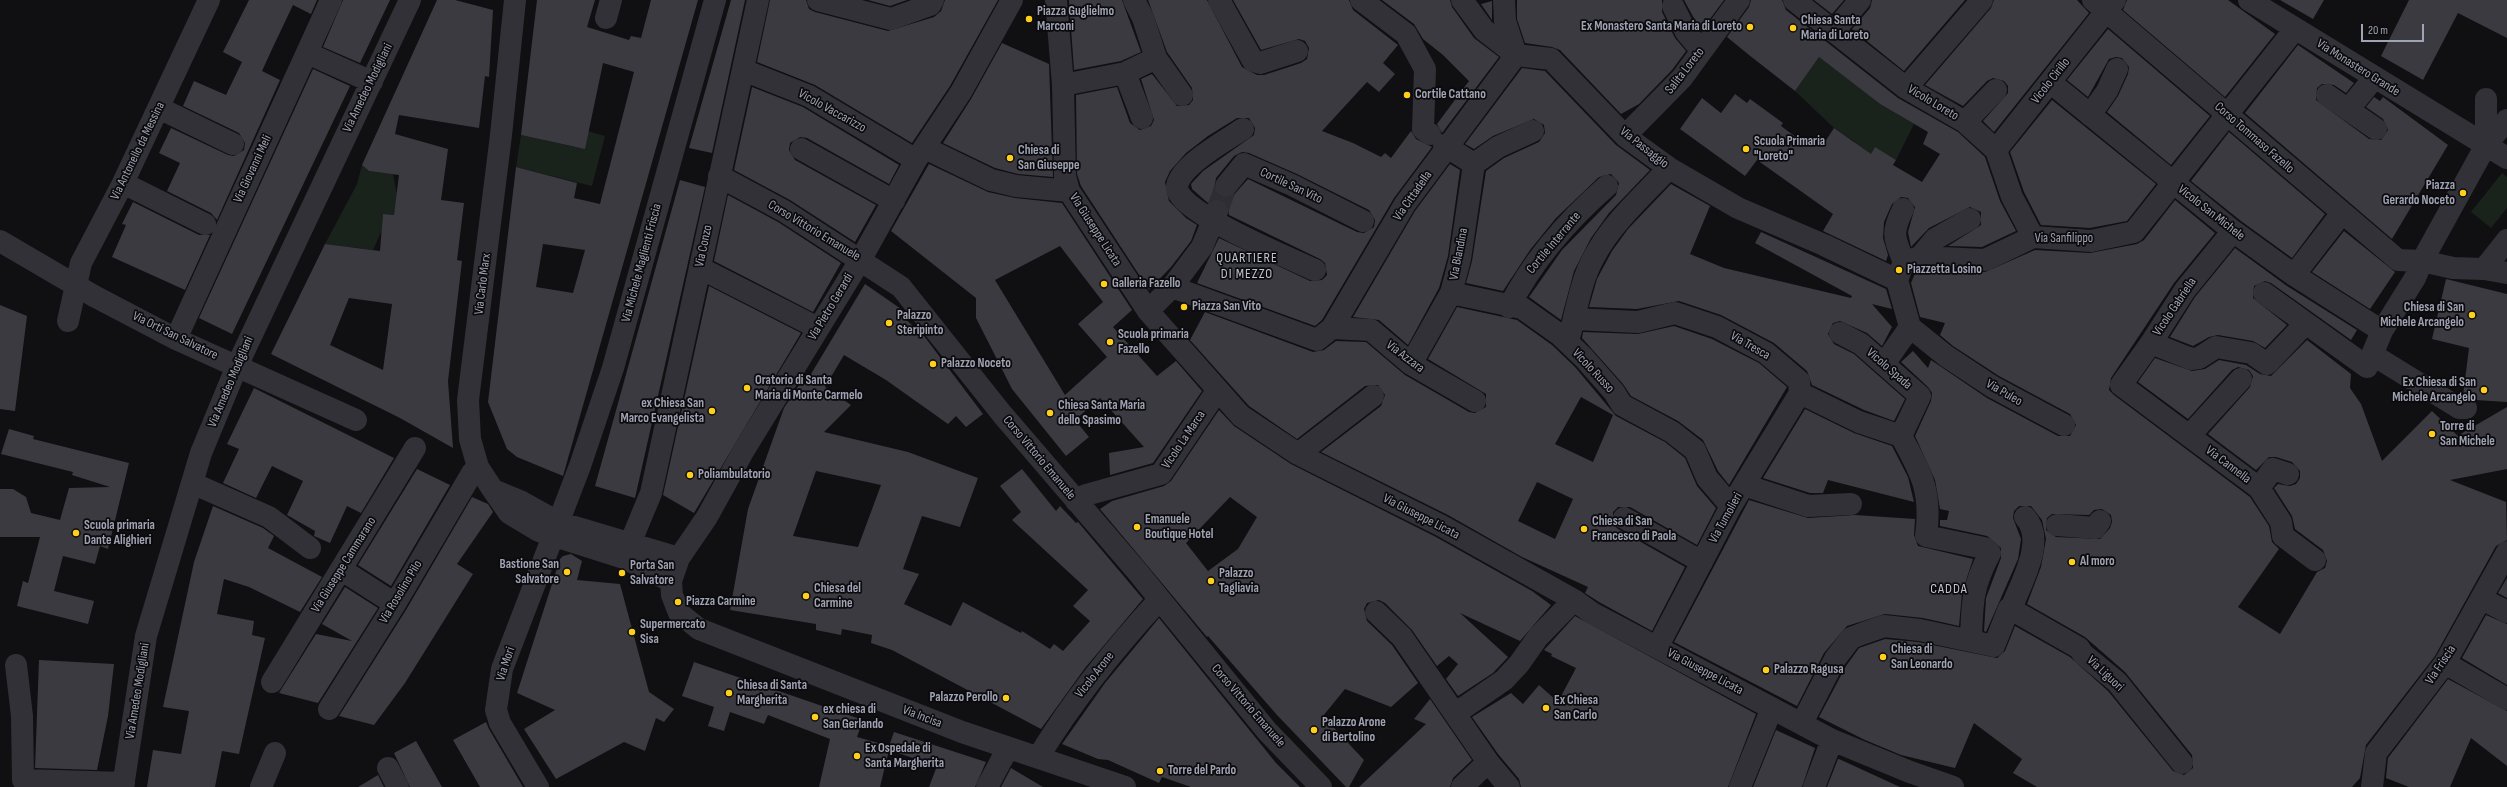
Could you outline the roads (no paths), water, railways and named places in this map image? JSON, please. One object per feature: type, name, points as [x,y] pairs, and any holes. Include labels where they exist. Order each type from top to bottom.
[{"type":"street","name":"Via Antonello da Messina","points":[[69,312],[81,263],[123,183],[209,0]]},
{"type":"street","name":"Via Giovanni Meli","points":[[176,339],[331,0]]},
{"type":"street","name":"Via Amedeo Modigliani","points":[[123,785],[146,636],[192,482],[237,366],[410,0]]},
{"type":"street","name":"Via Carlo Marx","points":[[514,0],[501,135],[468,400],[470,440],[475,470],[493,490],[522,502],[556,529],[627,550]]},
{"type":"street","name":"Via Michele Maglienti Friscia","points":[[556,529],[580,466],[613,368],[715,0]]},
{"type":"street","name":"Via Conzo","points":[[627,550],[651,493],[700,268],[718,176],[758,0]]},
{"type":"street","points":[[818,0],[891,19],[930,5],[933,0]]},
{"type":"street","name":"Via Pietro Gerardi","points":[[672,581],[679,558],[707,517],[744,450],[861,259],[921,154],[993,37],[1012,0]]},
{"type":"street","name":"Via Giuseppe Licata","points":[[1056,0],[1063,84],[1065,176],[1069,191],[1148,311],[1241,416],[1298,454],[1442,526],[1574,600],[1592,613],[1658,646],[1772,708],[1802,722],[1832,740],[1910,772],[1953,787]]},
{"type":"street","points":[[1134,0],[1143,18],[1156,58],[1182,95]]},
{"type":"street","points":[[1219,0],[1253,61],[1260,63],[1297,50]]},
{"type":"street","points":[[1361,0],[1406,34],[1424,69],[1423,129],[1474,164],[1498,147],[1533,131]]},
{"type":"street","points":[[1462,0],[1484,30],[1516,55]]},
{"type":"street","points":[[1504,0],[1504,21],[1516,55]]},
{"type":"street","name":"Salita Loreto","points":[[1625,136],[1682,78],[1739,0]]},
{"type":"street","name":"Vicolo Loreto","points":[[1794,0],[1835,30],[1906,88],[1965,122],[1996,150],[2012,197],[2034,237]]},
{"type":"street","points":[[1835,30],[1860,0]]},
{"type":"street","points":[[1906,88],[1982,0]]},
{"type":"street","name":"Via Monastero Grande","points":[[2248,0],[2507,158]]},
{"type":"street","name":"Vicolo Cirillo","points":[[1996,150],[2050,82],[2105,4]]},
{"type":"street","name":"Corso Tommaso Fazello","points":[[2105,4],[2228,116],[2342,213],[2398,260],[2419,269]]},
{"type":"street","points":[[1673,6],[1686,32],[1702,50]]},
{"type":"street","name":"Via Sanfilippo","points":[[1900,270],[1985,260],[2034,237],[2091,241],[2134,232],[2296,29]]},
{"type":"street","points":[[307,53],[372,82]]},
{"type":"street","name":"Via Passaggio","points":[[1516,55],[1551,59],[1625,136],[1669,168],[1738,208],[1788,229],[1900,270]]},
{"type":"street","name":"Via Cittadella","points":[[1325,334],[1406,204],[1441,142],[1516,55]]},
{"type":"street","points":[[1063,84],[1125,73],[1156,58]]},
{"type":"street","points":[[2090,116],[2106,91],[2117,69]]},
{"type":"street","name":"Vicolo Vaccarizzo","points":[[743,70],[809,96],[921,154],[991,180],[1016,186],[1069,191]]},
{"type":"street","points":[[1125,73],[1142,118]]},
{"type":"street","points":[[2348,110],[2374,78]]},
{"type":"street","name":"Vicolo San Michele","points":[[2050,82],[2233,231],[2294,275],[2382,331]]},
{"type":"street","points":[[1965,122],[1996,90]]},
{"type":"street","points":[[2327,95],[2376,129]]},
{"type":"street","points":[[2370,361],[2382,331],[2419,269],[2477,140],[2486,99]]},
{"type":"street","points":[[159,108],[233,144]]},
{"type":"street","points":[[2477,140],[2507,120]]},
{"type":"street","points":[[1243,129],[1192,163],[1177,186],[1178,192],[1191,208],[1214,216],[1315,270]]},
{"type":"street","points":[[801,149],[894,201]]},
{"type":"street","name":"Cortile San Vito","points":[[1226,186],[1244,164],[1292,185],[1363,221]]},
{"type":"street","name":"Via Blandina","points":[[1411,364],[1451,293],[1460,258],[1474,164]]},
{"type":"street","name":"Vicolo Russo","points":[[1669,168],[1613,228],[1594,258],[1584,280],[1567,344],[1584,358],[1614,392],[1622,405],[1672,432],[1695,450],[1707,478],[1731,506]]},
{"type":"street","name":"Corso Vittorio Emanuele","points":[[718,176],[784,211],[861,259],[901,287],[1002,414],[1136,570],[1267,731],[1321,787]]},
{"type":"street","points":[[123,183],[204,224]]},
{"type":"street","name":"Cortile Interrante","points":[[1509,307],[1520,286],[1555,237],[1607,186]]},
{"type":"street","points":[[1884,364],[1910,327],[1894,227],[1903,208]]},
{"type":"street","points":[[2294,275],[2342,213]]},
{"type":"street","points":[[1148,311],[1172,287],[1202,247],[1214,216]]},
{"type":"street","points":[[1900,270],[1935,239],[1970,219]]},
{"type":"street","name":"Vicolo Gabriella","points":[[2121,385],[2151,343],[2184,290],[2233,231]]},
{"type":"street","points":[[2484,269],[2507,240]]},
{"type":"street","name":"Via Orti San Salvatore","points":[[0,241],[94,296],[176,339],[356,420]]},
{"type":"street","points":[[700,268],[818,328]]},
{"type":"street","points":[[2419,269],[2484,269],[2507,273]]},
{"type":"street","name":"Via Azzara","points":[[1172,287],[1213,302],[1325,334],[1371,330],[1411,364],[1475,401]]},
{"type":"street","points":[[1451,293],[1509,307],[1522,308],[1560,335],[1567,344]]},
{"type":"street","points":[[2264,293],[2305,324],[2370,361],[2459,408],[2466,408]]},
{"type":"street","name":"Via Tresca","points":[[1574,319],[1638,322],[1675,313],[1710,324],[1766,353],[1799,382],[1800,393]]},
{"type":"street","points":[[2151,343],[2191,359],[2199,358],[2216,347],[2251,353],[2267,364],[2305,324]]},
{"type":"street","name":"Via Puleo","points":[[1910,327],[1946,356],[1992,387],[2064,425]]},
{"type":"street","name":"Vicolo Spada","points":[[1840,333],[1861,344],[1920,396],[1901,436]]},
{"type":"street","points":[[2190,435],[2241,379]]},
{"type":"street","name":"Via Cannella","points":[[2121,385],[2190,435],[2259,488],[2281,522],[2283,536],[2314,560]]},
{"type":"street","name":"Vicolo La Marca","points":[[1076,501],[1086,495],[1162,474],[1217,390]]},
{"type":"street","points":[[1800,393],[1859,422],[1901,436],[1925,485],[1929,511],[1926,536],[1984,548],[1990,553],[1978,576],[1972,596],[1971,640]]},
{"type":"street","name":"Via Tumolieri","points":[[1658,646],[1731,506],[1800,393]]},
{"type":"street","points":[[1298,454],[1373,396]]},
{"type":"street","name":"Via Giuseppe Cammarano","points":[[272,682],[342,570],[415,448]]},
{"type":"street","points":[[2259,488],[2273,469],[2288,474]]},
{"type":"street","name":"Via Rosolino Pilo","points":[[329,709],[395,604],[475,470]]},
{"type":"street","points":[[192,482],[269,517],[310,548]]},
{"type":"street","points":[[1744,485],[1808,506],[1851,504]]},
{"type":"street","points":[[1624,518],[1702,562]]},
{"type":"street","points":[[1802,722],[1835,659],[1851,638],[1884,626],[1971,640],[1994,646],[2034,546],[2038,523],[2095,528],[2100,521]]},
{"type":"street","name":"Via Mori","points":[[538,787],[500,722],[496,710],[497,695],[502,669],[556,529]]},
{"type":"street","points":[[627,550],[679,558]]},
{"type":"street","points":[[627,550],[672,581]]},
{"type":"street","name":"Via Friscia","points":[[2373,780],[2376,753],[2445,663],[2507,552]]},
{"type":"street","points":[[342,570],[395,604]]},
{"type":"street","name":"Via Incisa","points":[[672,581],[672,595],[679,613],[699,629],[962,732],[1008,748],[1039,756],[1125,787]]},
{"type":"street","points":[[2482,598],[2507,612]]},
{"type":"street","name":"Vicolo Arone","points":[[1039,756],[1064,714],[1121,642],[1159,600]]},
{"type":"street","points":[[1456,713],[1504,680],[1519,664],[1538,637],[1574,600]]},
{"type":"street","name":"Via Liguori","points":[[2010,609],[2079,648],[2083,654],[2117,682],[2182,763]]},
{"type":"street","points":[[1376,612],[1402,637],[1456,713],[1488,762],[1509,787]]},
{"type":"street","points":[[2445,663],[2507,699]]},
{"type":"street","points":[[16,665],[22,716],[23,780],[123,785]]},
{"type":"street","points":[[1740,787],[1772,708]]},
{"type":"street","points":[[1814,787],[1832,740]]},
{"type":"street","points":[[987,787],[1008,748]]},
{"type":"street","points":[[261,787],[275,753]]},
{"type":"street","points":[[1462,787],[1488,762]]},
{"type":"street","points":[[388,768],[398,787]]},
{"type":"tunnel","points":[[1217,211],[1226,186]]},
{"type":"place","name":"Piazza Guglielmo Marconi","points":[[1029,19]]},
{"type":"place","name":"Ex Monastero Santa Maria di Loreto","points":[[1750,27]]},
{"type":"place","name":"Chiesa Santa Maria di Loreto","points":[[1793,28]]},
{"type":"place","name":"Cortile Cattano","points":[[1407,95]]},
{"type":"place","name":"Scuola Primaria \"Loreto\"","points":[[1746,149]]},
{"type":"place","name":"Chiesa di San Giuseppe","points":[[1010,158]]},
{"type":"place","name":"Piazza Gerardo Noceto","points":[[2463,193]]},
{"type":"place","name":"Piazzetta Losino","points":[[1899,270]]},
{"type":"place","name":"Galleria Fazello","points":[[1104,284]]},
{"type":"place","name":"Piazza San Vito","points":[[1184,307]]},
{"type":"place","name":"Chiesa di San Michele Arcangelo","points":[[2472,315]]},
{"type":"place","name":"Palazzo Steripinto","points":[[889,323]]},
{"type":"place","name":"Scuola primaria Fazello","points":[[1110,342]]},
{"type":"place","name":"Palazzo Noceto","points":[[933,364]]},
{"type":"place","name":"Oratorio di Santa Maria di Monte Carmelo","points":[[747,388]]},
{"type":"place","name":"Ex Chiesa di San Michele Arcangelo","points":[[2484,390]]},
{"type":"place","name":"ex Chiesa San Marco Evangelista","points":[[712,411]]},
{"type":"place","name":"Chiesa Santa Maria dello Spasimo","points":[[1050,413]]},
{"type":"place","name":"Torre di San Michele","points":[[2432,434]]},
{"type":"place","name":"Poliambulatorio","points":[[690,475]]},
{"type":"place","name":"Emanuele Boutique Hotel","points":[[1137,527]]},
{"type":"place","name":"Chiesa di San Francesco di Paola","points":[[1584,529]]},
{"type":"place","name":"Scuola primaria Dante Alighieri","points":[[76,533]]},
{"type":"place","name":"Al moro","points":[[2072,562]]},
{"type":"place","name":"Bastione San Salvatore","points":[[567,572]]},
{"type":"place","name":"Porta San Salvatore","points":[[622,573]]},
{"type":"place","name":"Palazzo Tagliavia","points":[[1211,581]]},
{"type":"place","name":"Chiesa del Carmine","points":[[806,596]]},
{"type":"place","name":"Piazza Carmine","points":[[678,602]]},
{"type":"place","name":"Supermercato Sisa","points":[[632,632]]},
{"type":"place","name":"Chiesa di San Leonardo","points":[[1883,657]]},
{"type":"place","name":"Palazzo Ragusa","points":[[1766,670]]},
{"type":"place","name":"Chiesa di Santa Margherita","points":[[729,693]]},
{"type":"place","name":"Palazzo Perollo","points":[[1006,698]]},
{"type":"place","name":"Ex Chiesa San Carlo","points":[[1546,708]]},
{"type":"place","name":"ex chiesa di San Gerlando","points":[[815,717]]},
{"type":"place","name":"Palazzo Arone di Bertolino","points":[[1314,730]]},
{"type":"place","name":"Ex Ospedale di Santa Margherita","points":[[857,756]]},
{"type":"place","name":"Torre del Pardo","points":[[1160,771]]},
{"type":"district","name":"QUARTIERE DI MEZZO","points":[[1247,266]]},
{"type":"district","name":"CADDA","points":[[1949,589]]}]
